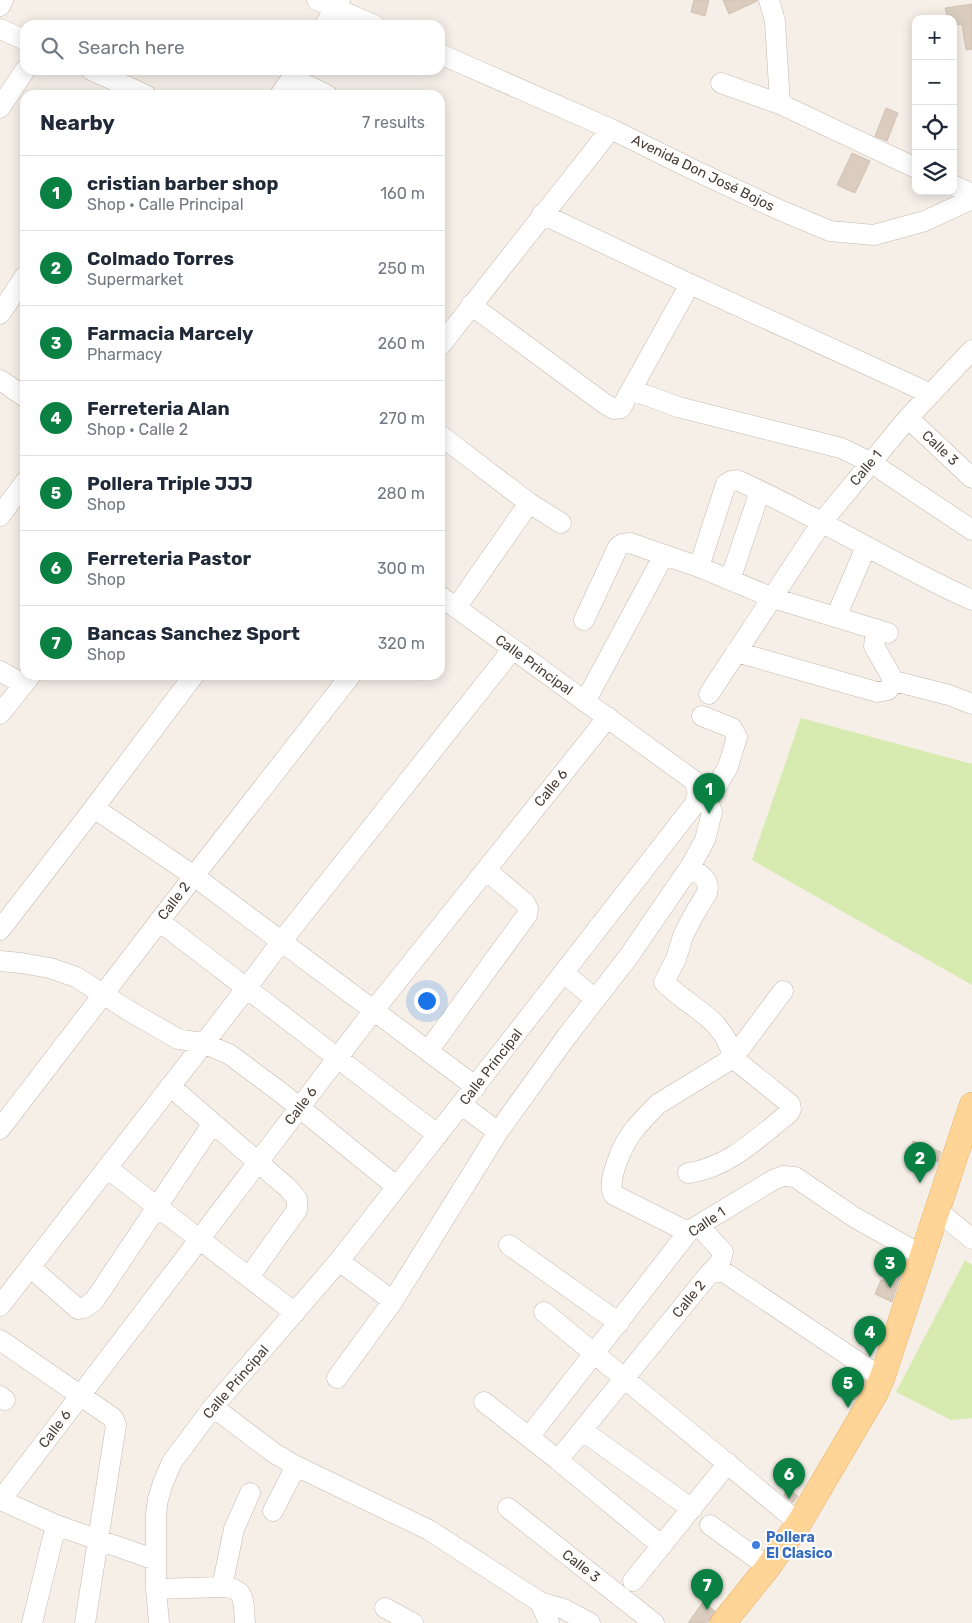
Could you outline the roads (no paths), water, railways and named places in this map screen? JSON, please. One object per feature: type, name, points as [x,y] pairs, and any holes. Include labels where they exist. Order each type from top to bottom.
[{"type":"main road","points":[[723,1623],[768,1567],[799,1523],[875,1394],[882,1378],[972,1105]]},
{"type":"street","points":[[0,6],[3,0]]},
{"type":"street","points":[[317,0],[338,4],[365,20]]},
{"type":"street","points":[[768,0],[774,21],[780,104]]},
{"type":"street","points":[[328,20],[338,4]]},
{"type":"street","points":[[0,29],[20,38]]},
{"type":"street","name":"Avenida Don José Bojos","points":[[445,56],[610,128],[747,195],[830,231],[874,236],[925,221],[972,199]]},
{"type":"street","points":[[0,108],[22,75]]},
{"type":"street","points":[[102,75],[135,90]]},
{"type":"street","points":[[283,90],[293,75]]},
{"type":"street","points":[[296,75],[319,90]]},
{"type":"street","points":[[721,83],[780,104],[912,166]]},
{"type":"street","points":[[445,340],[610,128]]},
{"type":"street","points":[[957,187],[972,194]]},
{"type":"street","points":[[542,214],[931,394]]},
{"type":"street","points":[[0,314],[20,284]]},
{"type":"street","points":[[471,306],[614,409],[621,408],[632,390],[690,284]]},
{"type":"street","name":"Calle 1","points":[[709,694],[822,522],[908,418],[931,394],[969,361]]},
{"type":"street","points":[[0,380],[20,394]]},
{"type":"street","points":[[632,390],[678,407],[841,448],[870,462],[972,530]]},
{"type":"street","name":"Calle 3","points":[[908,418],[972,478]]},
{"type":"street","points":[[445,439],[529,503],[561,524]]},
{"type":"street","points":[[699,567],[726,484],[737,480],[972,600]]},
{"type":"street","points":[[0,516],[20,489]]},
{"type":"street","points":[[730,580],[760,492]]},
{"type":"street","points":[[448,602],[529,503]]},
{"type":"street","points":[[584,620],[618,547],[622,544],[630,543],[699,567],[773,598],[882,631],[874,646],[894,681],[949,694],[972,704]]},
{"type":"street","points":[[836,617],[866,547]]},
{"type":"street","points":[[585,702],[664,555]]},
{"type":"street","name":"Calle Principal","points":[[158,1623],[156,1514],[158,1499],[172,1462],[214,1407],[339,1261],[694,806],[703,797],[693,780],[448,602]]},
{"type":"street","points":[[0,1306],[281,942],[512,650]]},
{"type":"street","points":[[736,652],[878,692],[888,690],[894,681]]},
{"type":"street","points":[[0,671],[20,678]]},
{"type":"street","points":[[0,714],[27,680]]},
{"type":"street","points":[[0,930],[190,680]]},
{"type":"street","name":"Calle 2","points":[[0,1129],[347,680]]},
{"type":"street","points":[[337,1378],[393,1301],[498,1132],[567,1036],[629,956],[690,867],[705,840],[712,812],[703,797],[728,767],[737,737],[732,728],[702,716]]},
{"type":"street","name":"Calle 6","points":[[0,1500],[374,1010],[608,717]]},
{"type":"street","points":[[94,808],[194,876],[476,1087]]},
{"type":"street","points":[[688,1173],[740,1154],[792,1109],[790,1104],[733,1058],[730,1046],[722,1030],[704,1013],[664,982],[676,959],[686,930],[709,886],[707,881],[690,867]]},
{"type":"street","points":[[428,1051],[527,915],[528,910],[525,903],[486,870]]},
{"type":"street","points":[[159,921],[438,1135]]},
{"type":"street","points":[[0,961],[50,968],[76,977],[178,1039],[203,1043],[229,1054],[397,1187]]},
{"type":"street","points":[[564,974],[595,999]]},
{"type":"street","points":[[710,1273],[720,1263],[723,1252],[694,1229],[682,1230],[614,1195],[612,1192],[612,1181],[627,1140],[650,1112],[658,1104],[733,1058],[784,991]]},
{"type":"street","points":[[170,1086],[289,1189],[297,1199],[297,1210],[248,1277]]},
{"type":"street","points":[[462,1105],[498,1132]]},
{"type":"street","points":[[30,1267],[78,1309],[84,1308],[94,1301],[212,1123]]},
{"type":"street","points":[[107,1168],[295,1313]]},
{"type":"street","name":"Calle 1","points":[[529,1437],[694,1229],[773,1180],[784,1176],[795,1177],[854,1218],[922,1256]]},
{"type":"street","points":[[937,1210],[972,1239]]},
{"type":"street","points":[[509,1245],[619,1323]]},
{"type":"street","points":[[339,1261],[393,1301]]},
{"type":"street","name":"Calle 2","points":[[558,1460],[710,1273],[724,1272],[882,1378]]},
{"type":"street","points":[[544,1312],[799,1523]]},
{"type":"street","points":[[0,1340],[113,1418],[116,1424],[85,1623]]},
{"type":"street","points":[[484,1402],[662,1546]]},
{"type":"street","points":[[214,1407],[274,1453],[296,1466],[429,1530],[540,1602],[564,1609],[590,1623]]},
{"type":"street","points":[[583,1431],[692,1509]]},
{"type":"street","points":[[633,1581],[728,1463]]},
{"type":"street","points":[[273,1511],[296,1466]]},
{"type":"street","points":[[222,1587],[234,1529],[250,1493]]},
{"type":"street","points":[[0,1500],[56,1525],[156,1560]]},
{"type":"street","name":"Calle 3","points":[[508,1508],[654,1623]]},
{"type":"street","points":[[32,1623],[56,1525]]},
{"type":"street","points":[[710,1525],[768,1567]]},
{"type":"street","points":[[156,1589],[232,1587],[241,1594],[245,1623]]},
{"type":"street","points":[[540,1602],[549,1623]]},
{"type":"street","points":[[385,1608],[413,1623]]},
{"type":"place","name":"cristian barber shop","points":[[709,814]]},
{"type":"place","name":"Colmado Torres","points":[[920,1183]]},
{"type":"place","name":"Farmacia Marcely","points":[[890,1288]]},
{"type":"place","name":"Ferreteria Alan","points":[[870,1357]]},
{"type":"place","name":"Pollera Triple JJJ","points":[[848,1408]]},
{"type":"place","name":"Ferreteria Pastor","points":[[789,1499]]},
{"type":"place","name":"Pollera El Clasico","points":[[756,1545]]},
{"type":"place","name":"Bancas Sanchez Sport","points":[[707,1610]]}]
